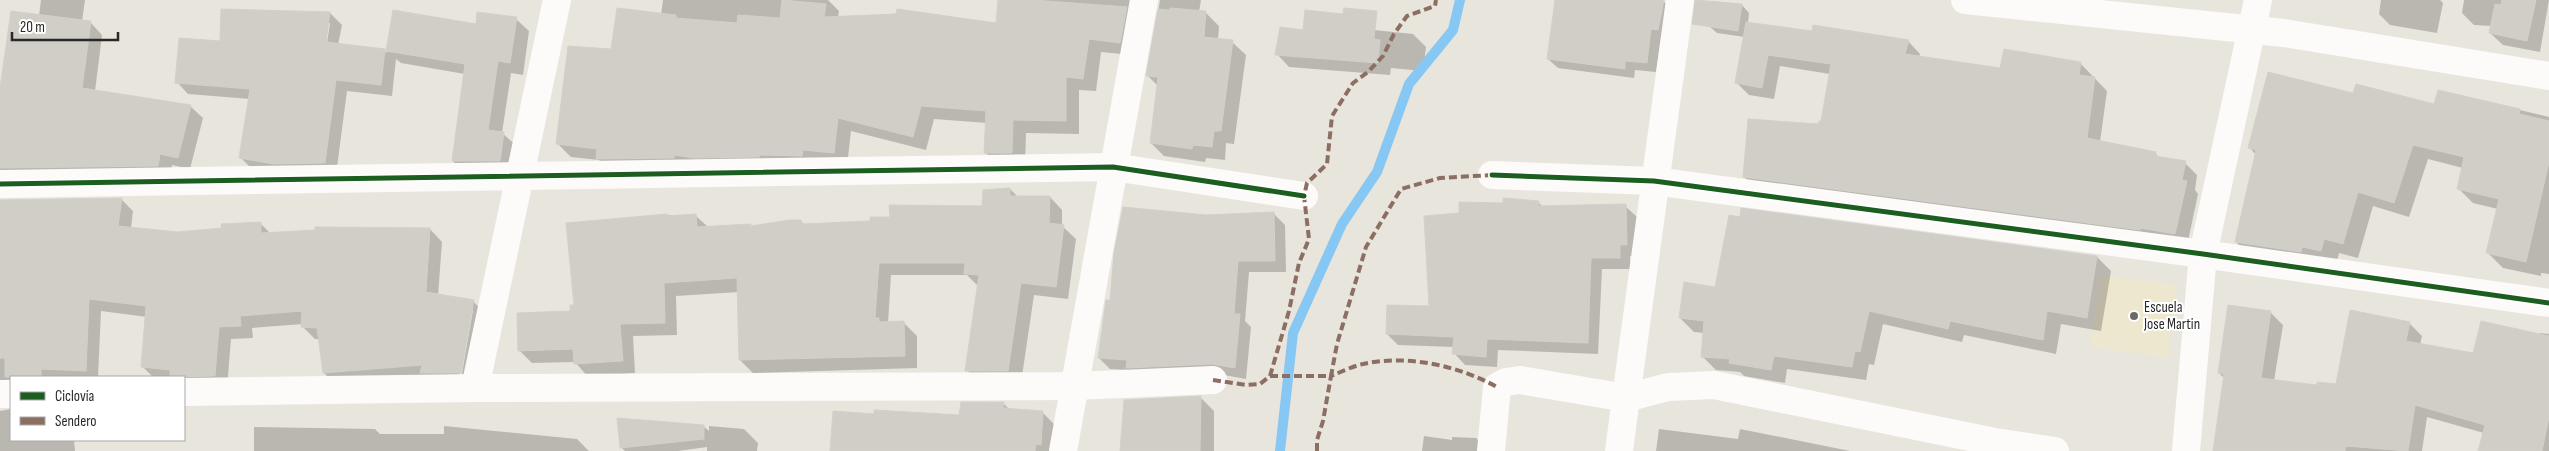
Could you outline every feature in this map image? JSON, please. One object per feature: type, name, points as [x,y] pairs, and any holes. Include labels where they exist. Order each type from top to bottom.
[{"type":"street","points":[[475,388],[557,0]]},
{"type":"street","points":[[1063,451],[1144,0]]},
{"type":"street","points":[[1619,451],[1654,181],[1680,0]]},
{"type":"street","points":[[1965,0],[2252,30],[2549,76]]},
{"type":"street","points":[[2186,451],[2203,254],[2258,0]]},
{"type":"street","points":[[0,184],[1113,167],[1304,196]]},
{"type":"street","points":[[1492,175],[1654,181],[2203,254],[2549,303]]},
{"type":"street","points":[[185,392],[475,388],[1075,386],[1213,380]]},
{"type":"street","points":[[1492,451],[1497,387],[1506,382],[1520,380],[1626,398],[1668,388],[1714,385],[1995,442],[2055,451]]},
{"type":"shaded area","name":"Escuela Jose Martin","points":[[2100,275],[2177,285],[2168,358],[2091,347]]},
{"type":"building","points":[[782,0],[826,4],[824,17],[896,14],[897,9],[996,23],[998,0],[1033,0],[1127,7],[1120,43],[1089,39],[1083,79],[1066,77],[1066,121],[1013,120],[1012,153],[984,153],[986,111],[921,106],[913,137],[838,118],[834,153],[803,150],[802,156],[760,155],[759,157],[694,158],[675,155],[674,158],[596,159],[597,149],[556,144],[568,46],[611,49],[617,8],[676,15],[676,18],[737,23],[738,15],[780,18]]},
{"type":"building","points":[[1555,0],[1664,0],[1658,30],[1651,29],[1647,63],[1625,61],[1625,69],[1547,59]]},
{"type":"building","points":[[1695,0],[1742,4],[1738,31],[1692,24]]},
{"type":"building","points":[[2502,0],[2536,0],[2527,41],[2489,33],[2495,4],[2501,5]]},
{"type":"building","points":[[1170,8],[1206,11],[1204,37],[1233,40],[1221,131],[1214,131],[1212,147],[1193,145],[1192,149],[1150,143],[1158,77],[1146,76],[1158,9],[1170,10]]},
{"type":"building","points":[[1344,8],[1377,11],[1374,39],[1380,40],[1378,63],[1275,55],[1280,27],[1303,30],[1305,10],[1343,14]]},
{"type":"building","points":[[221,9],[330,12],[326,42],[385,49],[381,85],[336,80],[325,163],[274,164],[239,158],[250,89],[175,83],[179,38],[220,41]]},
{"type":"building","points":[[393,10],[476,24],[477,12],[517,17],[510,63],[498,61],[488,130],[504,132],[500,161],[452,161],[465,64],[386,51]]},
{"type":"building","points":[[11,11],[91,21],[82,88],[191,105],[178,158],[160,154],[158,166],[0,168],[0,88]]},
{"type":"building","points":[[1746,22],[1812,31],[1813,25],[1909,40],[1905,54],[2000,68],[2004,49],[2081,62],[2079,75],[2095,77],[2087,138],[2156,152],[2155,156],[2186,161],[2182,180],[2187,181],[2175,234],[1743,177],[1748,119],[1818,124],[1821,121],[1831,64],[1768,55],[1762,88],[1735,83]]},
{"type":"building","points":[[2268,72],[2353,93],[2356,84],[2434,104],[2438,90],[2520,109],[2519,114],[2549,121],[2549,162],[2526,262],[2486,253],[2499,199],[2457,189],[2464,157],[2413,145],[2394,203],[2358,192],[2343,244],[2324,239],[2321,251],[2302,247],[2301,252],[2235,242],[2256,150],[2248,148]]},
{"type":"building","points":[[1010,188],[1010,196],[1050,196],[1049,223],[1064,225],[1056,287],[1021,283],[1008,371],[965,371],[979,275],[964,274],[965,263],[879,263],[875,318],[879,318],[879,322],[904,321],[905,356],[739,360],[737,278],[664,283],[665,323],[620,324],[623,361],[574,364],[573,349],[518,351],[517,313],[570,311],[570,305],[574,305],[566,223],[667,214],[666,216],[696,214],[697,227],[751,224],[751,226],[789,220],[801,220],[802,224],[870,221],[870,217],[890,217],[889,205],[982,206],[983,190]]},
{"type":"building","points":[[122,198],[118,226],[178,232],[222,228],[221,224],[261,222],[261,233],[315,230],[315,227],[430,228],[426,292],[474,300],[461,373],[420,373],[422,365],[323,373],[317,328],[301,327],[302,311],[240,316],[241,326],[219,327],[215,376],[170,376],[170,370],[141,367],[146,306],[89,299],[86,371],[41,369],[41,376],[5,377],[5,358],[0,358],[0,200]]},
{"type":"building","points":[[1503,198],[1539,201],[1538,206],[1626,204],[1627,245],[1620,245],[1620,258],[1591,258],[1588,343],[1487,339],[1486,357],[1452,354],[1454,337],[1386,334],[1387,305],[1429,306],[1424,216],[1459,213],[1459,202],[1503,203]]},
{"type":"building","points":[[1123,207],[1206,215],[1274,212],[1275,261],[1238,261],[1234,314],[1240,314],[1235,368],[1212,364],[1126,368],[1127,360],[1098,358],[1106,300],[1110,300],[1114,253]]},
{"type":"building","points":[[1741,208],[2097,256],[2087,318],[2047,311],[2043,340],[1950,321],[1948,329],[1869,311],[1860,352],[1855,351],[1852,367],[1774,356],[1771,370],[1729,363],[1730,359],[1701,357],[1704,321],[1679,318],[1684,282],[1715,287],[1729,215],[1740,217]]},
{"type":"building","points":[[2228,305],[2271,311],[2261,378],[2317,385],[2317,382],[2336,384],[2350,310],[2410,322],[2406,341],[2473,353],[2481,321],[2549,336],[2549,417],[2542,451],[2478,451],[2485,425],[2415,405],[2408,451],[2346,446],[2345,451],[2213,451],[2224,374],[2218,373]]},
{"type":"building","points":[[1201,396],[1200,451],[1120,451],[1124,400]]},
{"type":"building","points":[[961,402],[1004,402],[1003,408],[1043,411],[1041,445],[1036,444],[1035,451],[830,451],[833,411],[874,414],[874,410],[959,415]]},
{"type":"building","points":[[617,418],[704,425],[704,439],[620,448]]},
{"type":"waterway","points":[[1280,451],[1293,333],[1342,224],[1377,172],[1409,84],[1453,30],[1460,0]]},
{"type":"marked path","points":[[1213,380],[1246,385],[1260,384],[1270,376],[1289,311],[1299,263],[1309,239],[1304,196],[1307,183],[1327,164],[1332,116],[1353,83],[1368,72],[1383,56],[1394,34],[1407,16],[1435,6],[1436,0]]},
{"type":"marked path","points":[[1270,376],[1331,376],[1337,344],[1366,247],[1401,189],[1440,178],[1492,175]]},
{"type":"marked path","points":[[1317,451],[1317,440],[1323,421],[1331,376],[1355,366],[1380,361],[1415,361],[1466,373],[1497,387]]},
{"type":"cycle path","points":[[0,184],[1113,167],[1304,196]]},
{"type":"cycle path","points":[[1492,175],[1654,181],[2203,254],[2549,303]]},
{"type":"place","name":"Escuela Jose Martin","points":[[2134,316]]}]
